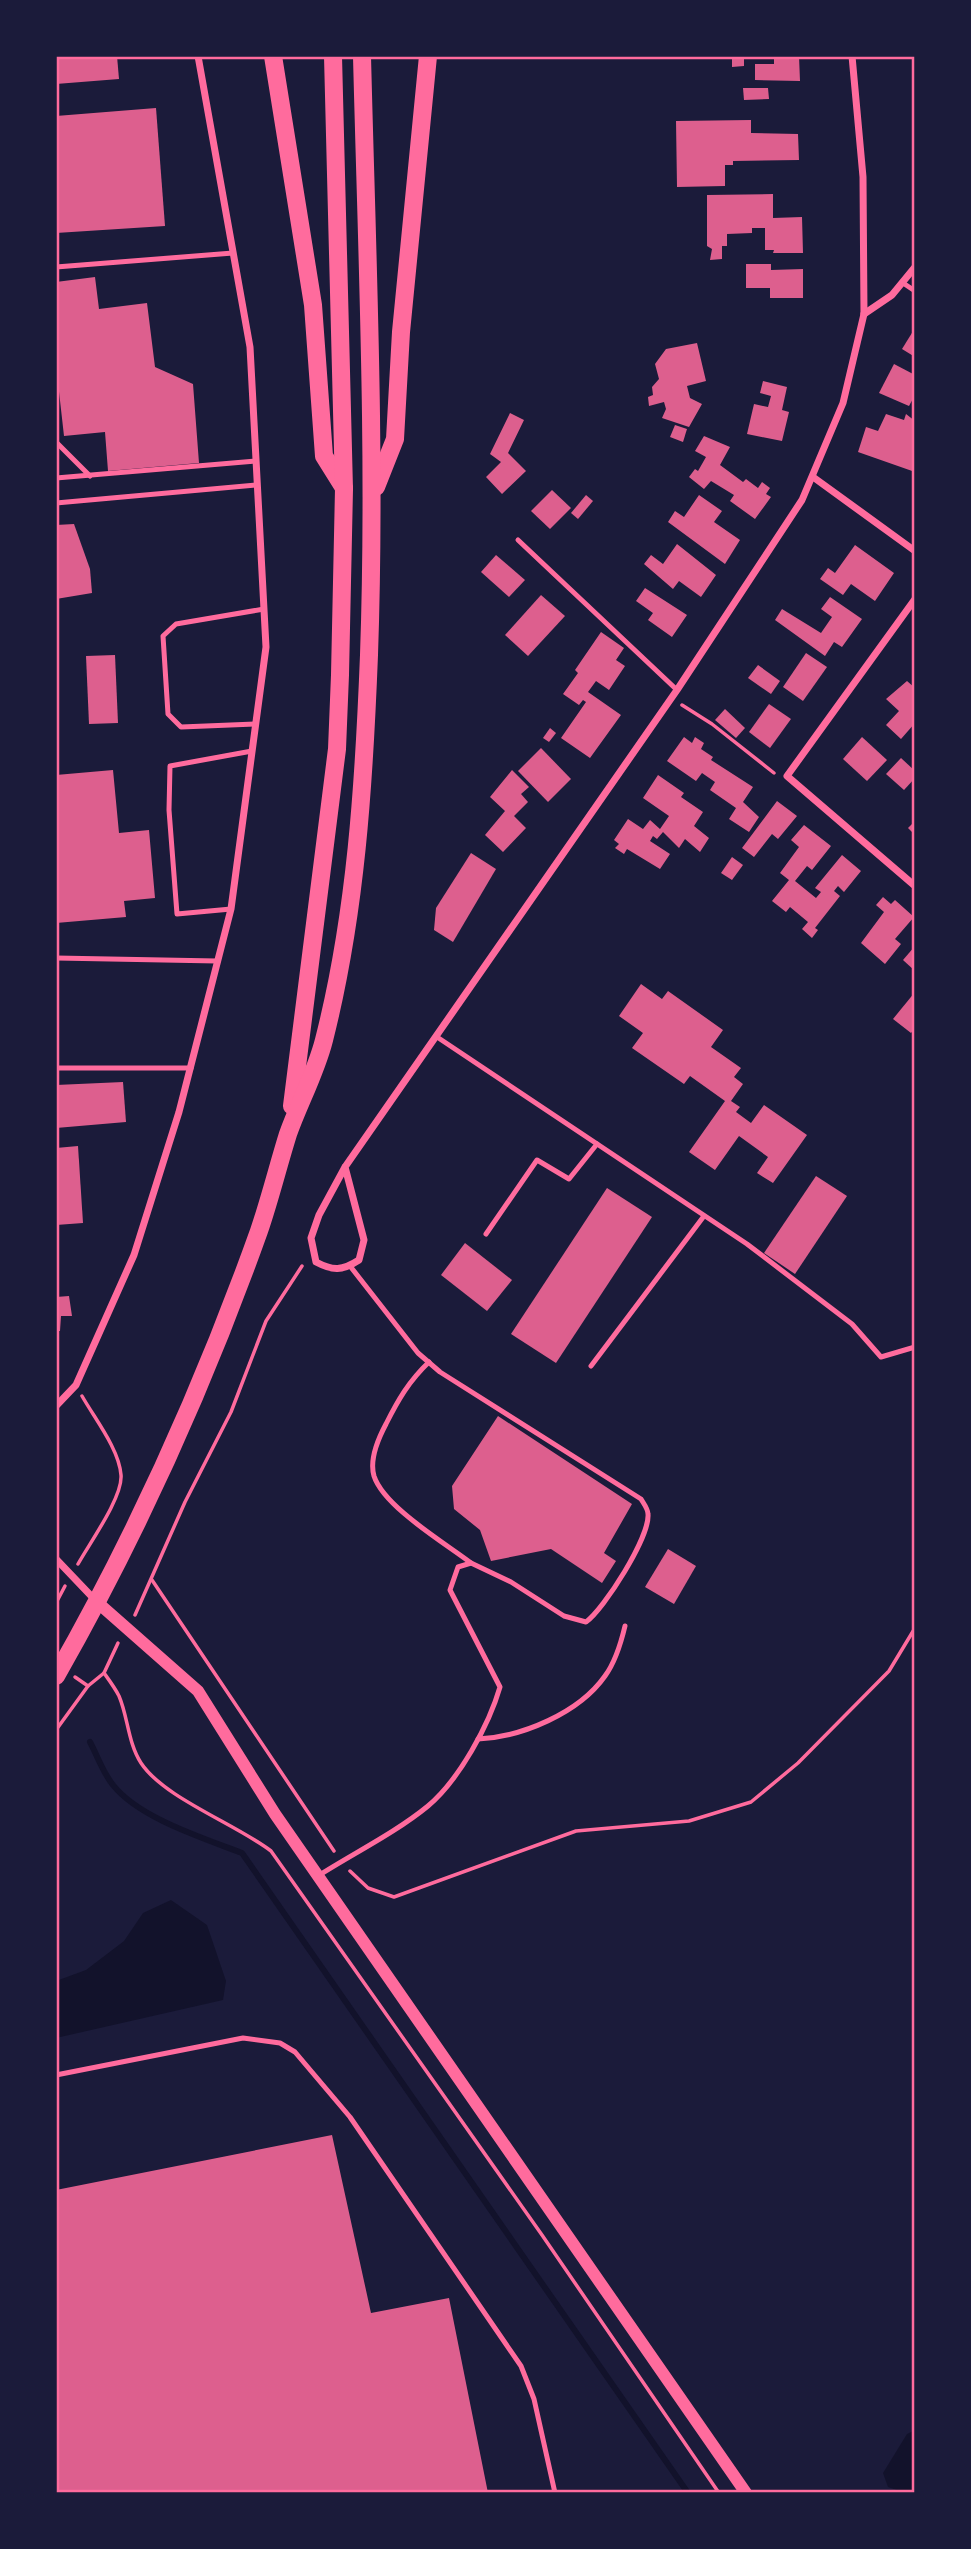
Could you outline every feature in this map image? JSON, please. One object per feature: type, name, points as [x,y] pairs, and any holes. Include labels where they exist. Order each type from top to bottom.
[{"type":"main road","points":[[274,56],[313,305],[324,456],[344,489]]},
{"type":"main road","points":[[289,1132],[337,749],[344,489],[333,56]]},
{"type":"main road","points":[[56,1676],[154,1490],[218,1339],[260,1227],[289,1132],[323,1043],[357,850],[365,752],[373,494],[362,56]]},
{"type":"main road","points":[[373,494],[395,439],[401,332],[428,56]]},
{"type":"street","points":[[56,1406],[76,1385],[134,1255],[191,1068],[231,909],[266,647],[250,347],[198,56]]},
{"type":"street","points":[[345,1167],[364,1240],[359,1260],[350,1266],[331,1270],[316,1262],[311,1238],[319,1215],[345,1167],[677,690],[802,500],[813,477],[843,403],[864,314],[863,177],[852,56]]},
{"type":"street","points":[[864,314],[892,295],[915,267]]},
{"type":"street","points":[[813,477],[915,551]]},
{"type":"street","points":[[915,599],[787,776],[915,886]]},
{"type":"street","points":[[56,1559],[127,1629],[198,1691],[318,1876],[746,2493]]},
{"type":"lane","points":[[56,267],[233,253]]},
{"type":"lane","points":[[903,283],[915,291]]},
{"type":"lane","points":[[56,442],[90,476]]},
{"type":"lane","points":[[56,478],[256,461]]},
{"type":"lane","points":[[56,503],[257,485]]},
{"type":"lane","points":[[518,540],[677,690]]},
{"type":"lane","points":[[255,724],[181,727],[168,714],[163,636],[176,624],[264,610]]},
{"type":"lane","points":[[231,909],[177,914],[169,810],[170,766],[252,751]]},
{"type":"lane","points":[[56,958],[217,961]]},
{"type":"lane","points":[[438,1037],[704,1216],[852,1324],[881,1357],[915,1347]]},
{"type":"lane","points":[[56,1068],[191,1068]]},
{"type":"lane","points":[[486,1234],[537,1160],[569,1179],[597,1144]]},
{"type":"lane","points":[[591,1366],[704,1216]]},
{"type":"lane","points":[[350,1266],[429,1363],[641,1499],[648,1511],[647,1528],[603,1604],[586,1622],[564,1616],[511,1583],[471,1563],[381,1490],[374,1475],[377,1441],[408,1382],[429,1363]]},
{"type":"lane","points":[[318,1876],[429,1805],[491,1717],[500,1687],[450,1590],[458,1567],[471,1563]]},
{"type":"lane","points":[[478,1739],[499,1738],[571,1708],[605,1677],[619,1651],[625,1626]]},
{"type":"lane","points":[[56,2075],[243,2038],[280,2043],[295,2052],[349,2117],[521,2366],[534,2399],[555,2493]]},
{"type":"path","points":[[671,698],[712,724],[773,773],[787,776]]},
{"type":"path","points":[[56,1730],[88,1686],[104,1673],[127,1629],[152,1580],[185,1502],[231,1412],[266,1321],[304,1262],[311,1238]]},
{"type":"path","points":[[71,1576],[115,1498],[122,1478],[119,1462],[76,1385]]},
{"type":"path","points":[[152,1580],[341,1862],[368,1888],[394,1897],[576,1831],[689,1821],[751,1802],[798,1763],[890,1671],[915,1628]]},
{"type":"path","points":[[104,1673],[119,1696],[139,1761],[150,1775],[185,1799],[248,1833],[271,1851],[542,2235],[719,2493]]},
{"type":"shaded area","points":[[171,1900],[207,1925],[226,1981],[223,2000],[56,2038],[56,1981],[86,1970],[124,1941],[143,1913]]},
{"type":"shaded area","points":[[915,2430],[915,2490],[905,2493],[888,2487],[883,2473],[907,2434]]},
{"type":"building","points":[[56,56],[117,56],[119,79],[56,84]]},
{"type":"building","points":[[732,56],[744,56],[744,66],[732,67]]},
{"type":"building","points":[[774,56],[799,56],[800,81],[755,80],[755,64],[774,64]]},
{"type":"building","points":[[743,88],[768,88],[769,99],[744,100]]},
{"type":"building","points":[[156,108],[165,226],[56,233],[56,116]]},
{"type":"building","points":[[751,120],[751,133],[798,134],[799,160],[733,161],[733,165],[725,165],[725,186],[677,187],[676,121]]},
{"type":"building","points":[[773,194],[773,218],[802,217],[803,253],[773,253],[774,250],[765,250],[765,228],[752,228],[752,233],[727,234],[727,246],[722,246],[722,259],[710,260],[712,249],[707,246],[707,195]]},
{"type":"building","points":[[746,264],[771,264],[771,270],[803,269],[803,298],[770,298],[770,288],[746,288]]},
{"type":"building","points":[[95,277],[99,309],[147,303],[155,367],[193,384],[199,463],[108,471],[105,432],[64,436],[56,365],[56,282]]},
{"type":"building","points":[[915,328],[915,357],[902,349]]},
{"type":"building","points":[[697,343],[706,381],[687,386],[690,398],[702,404],[689,427],[662,418],[666,409],[664,402],[649,406],[648,397],[653,395],[652,387],[659,379],[655,364],[666,349]]},
{"type":"building","points":[[894,364],[915,375],[915,395],[909,406],[879,393]]},
{"type":"building","points":[[763,381],[787,387],[782,410],[789,412],[782,441],[747,434],[754,404],[768,407],[771,396],[760,393]]},
{"type":"building","points":[[510,413],[524,420],[508,453],[526,471],[502,494],[486,477],[501,462],[490,454]]},
{"type":"building","points":[[886,414],[904,420],[906,414],[915,421],[915,472],[858,452],[866,427],[878,431]]},
{"type":"building","points":[[675,425],[687,429],[683,442],[670,437]]},
{"type":"building","points":[[704,436],[730,447],[720,465],[743,482],[746,479],[758,488],[762,482],[770,488],[766,494],[771,497],[755,519],[730,501],[734,495],[711,481],[704,489],[689,477],[695,469],[698,471],[706,457],[695,451]]},
{"type":"building","points":[[552,490],[571,508],[550,529],[531,511]]},
{"type":"building","points":[[586,495],[593,501],[578,519],[571,513]]},
{"type":"building","points":[[699,495],[722,511],[714,522],[740,540],[725,564],[668,522],[675,511],[684,517]]},
{"type":"building","points":[[74,524],[90,569],[92,593],[56,599],[56,525]]},
{"type":"building","points":[[677,544],[716,575],[701,597],[679,581],[673,589],[644,564],[651,555],[663,564]]},
{"type":"building","points":[[855,545],[894,573],[875,601],[851,584],[843,595],[820,579],[828,568],[835,573]]},
{"type":"building","points":[[496,555],[525,580],[509,597],[481,572]]},
{"type":"building","points":[[645,588],[687,615],[672,637],[648,620],[653,613],[636,601]]},
{"type":"building","points":[[541,595],[565,616],[528,656],[505,635]]},
{"type":"building","points":[[830,597],[862,619],[842,647],[834,642],[825,656],[775,620],[782,609],[821,633],[832,617],[821,609]]},
{"type":"building","points":[[601,632],[624,648],[616,660],[625,666],[609,690],[596,681],[588,692],[621,715],[590,758],[561,738],[586,702],[583,700],[579,705],[563,694],[578,673],[575,670]]},
{"type":"building","points":[[806,653],[827,667],[803,701],[783,687]]},
{"type":"building","points":[[115,655],[118,723],[89,724],[86,656]]},
{"type":"building","points":[[758,665],[780,681],[771,694],[748,678]]},
{"type":"building","points":[[907,681],[915,688],[915,723],[901,739],[886,725],[899,711],[886,699]]},
{"type":"building","points":[[769,704],[791,719],[770,748],[749,732]]},
{"type":"building","points":[[725,709],[745,728],[736,738],[715,720]]},
{"type":"building","points":[[550,728],[556,733],[549,742],[543,738]]},
{"type":"building","points":[[684,737],[692,743],[695,737],[704,743],[701,749],[713,757],[711,760],[753,787],[743,802],[759,817],[749,832],[729,819],[736,808],[710,790],[715,782],[702,773],[696,781],[667,761]]},
{"type":"building","points":[[862,737],[887,760],[867,781],[843,759]]},
{"type":"building","points":[[541,748],[571,779],[548,802],[518,771]]},
{"type":"building","points":[[901,758],[915,771],[915,778],[904,790],[886,774]]},
{"type":"building","points":[[113,770],[119,833],[149,830],[155,898],[124,901],[126,917],[56,923],[56,775]]},
{"type":"building","points":[[512,770],[529,787],[521,794],[528,802],[514,816],[526,828],[503,852],[485,835],[505,811],[490,797]]},
{"type":"building","points":[[658,775],[684,793],[681,797],[703,812],[694,826],[709,838],[700,852],[685,839],[679,848],[663,832],[657,839],[653,836],[650,841],[670,854],[660,869],[627,849],[624,854],[615,848],[619,844],[614,840],[628,819],[643,829],[650,820],[660,829],[669,816],[643,798]]},
{"type":"building","points":[[777,801],[797,816],[778,839],[772,834],[754,857],[742,848]]},
{"type":"building","points":[[915,821],[915,835],[908,828]]},
{"type":"building","points":[[804,825],[831,846],[812,870],[807,866],[795,881],[816,898],[821,892],[815,888],[842,855],[861,871],[844,892],[838,886],[834,891],[840,896],[815,928],[818,930],[812,938],[802,929],[808,922],[790,907],[786,912],[772,901],[789,880],[780,873],[799,847],[791,840]]},
{"type":"building","points":[[471,853],[496,869],[453,942],[434,930],[436,908]]},
{"type":"building","points":[[732,857],[743,865],[732,880],[721,873]]},
{"type":"building","points":[[883,897],[891,904],[895,900],[914,917],[895,939],[901,944],[885,964],[861,943],[884,912],[876,905]]},
{"type":"building","points":[[915,946],[915,971],[903,960]]},
{"type":"building","points":[[641,984],[662,999],[668,991],[723,1030],[711,1047],[741,1068],[734,1077],[743,1084],[731,1101],[740,1107],[736,1112],[751,1123],[764,1105],[807,1135],[773,1183],[757,1173],[768,1157],[739,1136],[715,1170],[689,1152],[725,1101],[690,1076],[684,1084],[632,1048],[643,1033],[619,1016]]},
{"type":"building","points":[[915,992],[915,1028],[911,1033],[893,1019]]},
{"type":"building","points":[[123,1082],[126,1122],[56,1128],[56,1085]]},
{"type":"building","points":[[78,1146],[83,1223],[56,1225],[56,1148]]},
{"type":"building","points":[[816,1176],[847,1196],[795,1274],[764,1253]]},
{"type":"building","points":[[607,1188],[652,1217],[556,1363],[511,1334]]},
{"type":"building","points":[[465,1243],[512,1280],[487,1311],[441,1275]]},
{"type":"building","points":[[69,1296],[72,1316],[61,1316],[60,1331],[56,1331],[56,1297]]},
{"type":"building","points":[[498,1416],[632,1504],[604,1553],[616,1561],[602,1583],[551,1549],[491,1561],[480,1530],[454,1509],[452,1486]]},
{"type":"building","points":[[668,1549],[696,1566],[674,1604],[645,1587]]},
{"type":"building","points":[[332,2135],[371,2313],[449,2298],[488,2493],[56,2493],[56,2190]]},
{"type":"waterway","points":[[90,1742],[109,1780],[124,1797],[173,1826],[242,1853],[688,2493]]}]
